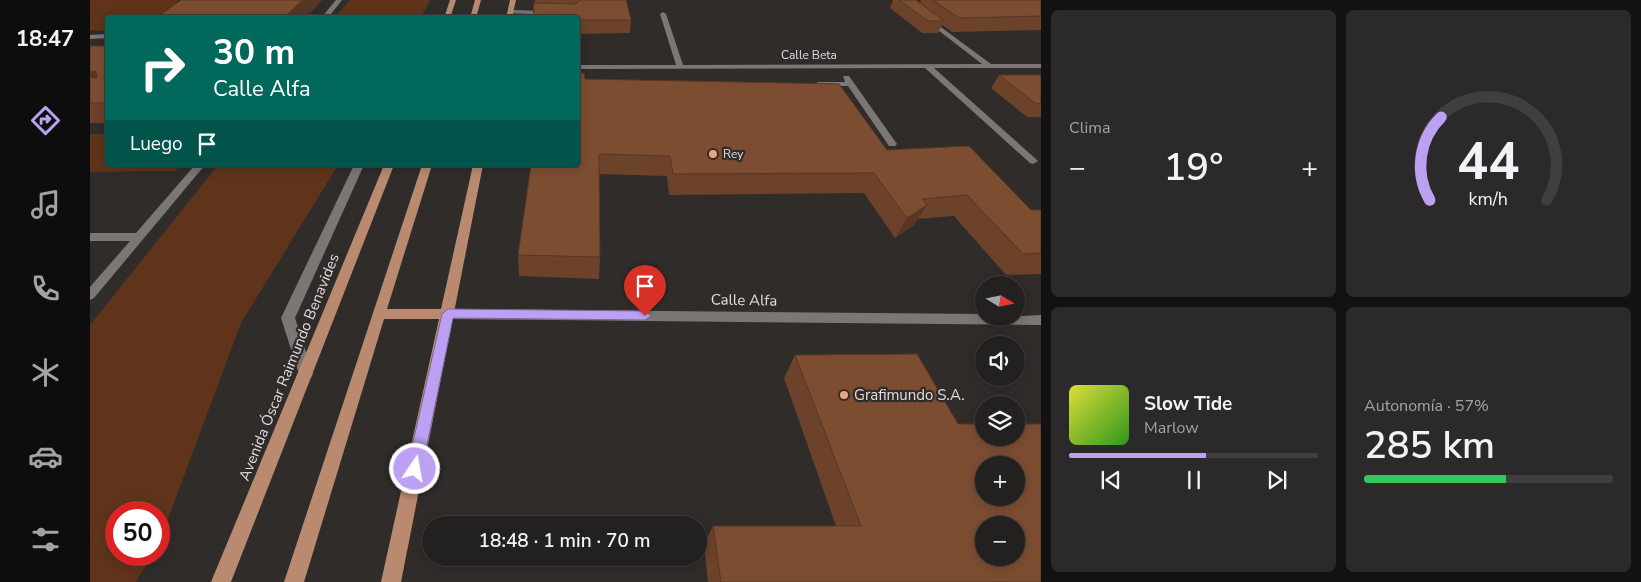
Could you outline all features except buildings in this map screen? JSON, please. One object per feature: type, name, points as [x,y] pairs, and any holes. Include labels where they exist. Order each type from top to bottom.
[{"type":"main road","points":[[447,15],[453,0]]},
{"type":"main road","points":[[474,15],[478,0]]},
{"type":"main road","points":[[509,15],[513,0]]},
{"type":"main road","name":"Avenida Óscar Raimundo Benavides","points":[[221,582],[388,167]]},
{"type":"main road","points":[[294,582],[426,167]]},
{"type":"main road","points":[[391,582],[478,167]]},
{"type":"main road","points":[[380,314],[448,314]]},
{"type":"street","points":[[326,15],[339,0]]},
{"type":"street","points":[[521,15],[558,12]]},
{"type":"street","points":[[663,14],[680,66]]},
{"type":"street","points":[[921,15],[989,66]]},
{"type":"street","points":[[90,37],[105,36]]},
{"type":"street","name":"Calle Beta","points":[[580,66],[1041,66]]},
{"type":"street","points":[[837,66],[892,144]]},
{"type":"street","points":[[928,66],[1033,161]]},
{"type":"street","points":[[812,84],[850,84]]},
{"type":"street","points":[[90,295],[198,167]]},
{"type":"street","points":[[306,374],[288,318],[358,167]]},
{"type":"street","points":[[90,237],[139,237]]},
{"type":"street","name":"Calle Alfa","points":[[448,314],[1041,320]]},
{"type":"shaded area","points":[[90,0],[178,0],[175,9],[166,15],[105,15],[105,31],[90,30]]},
{"type":"shaded area","points":[[350,0],[430,0],[422,15],[337,15]]},
{"type":"shaded area","points":[[90,134],[105,134],[105,167],[179,167],[175,171],[90,172]]},
{"type":"shaded area","points":[[216,167],[337,167],[241,323],[170,513],[170,501],[105,501],[105,566],[145,566],[136,582],[90,582],[90,325]]},
{"type":"place","name":"Rey","points":[[713,154]]},
{"type":"place","name":"Grafimundo S.A.","points":[[844,395]]},
{"type":"route","points":[[415,469],[448,314],[645,316]]}]
